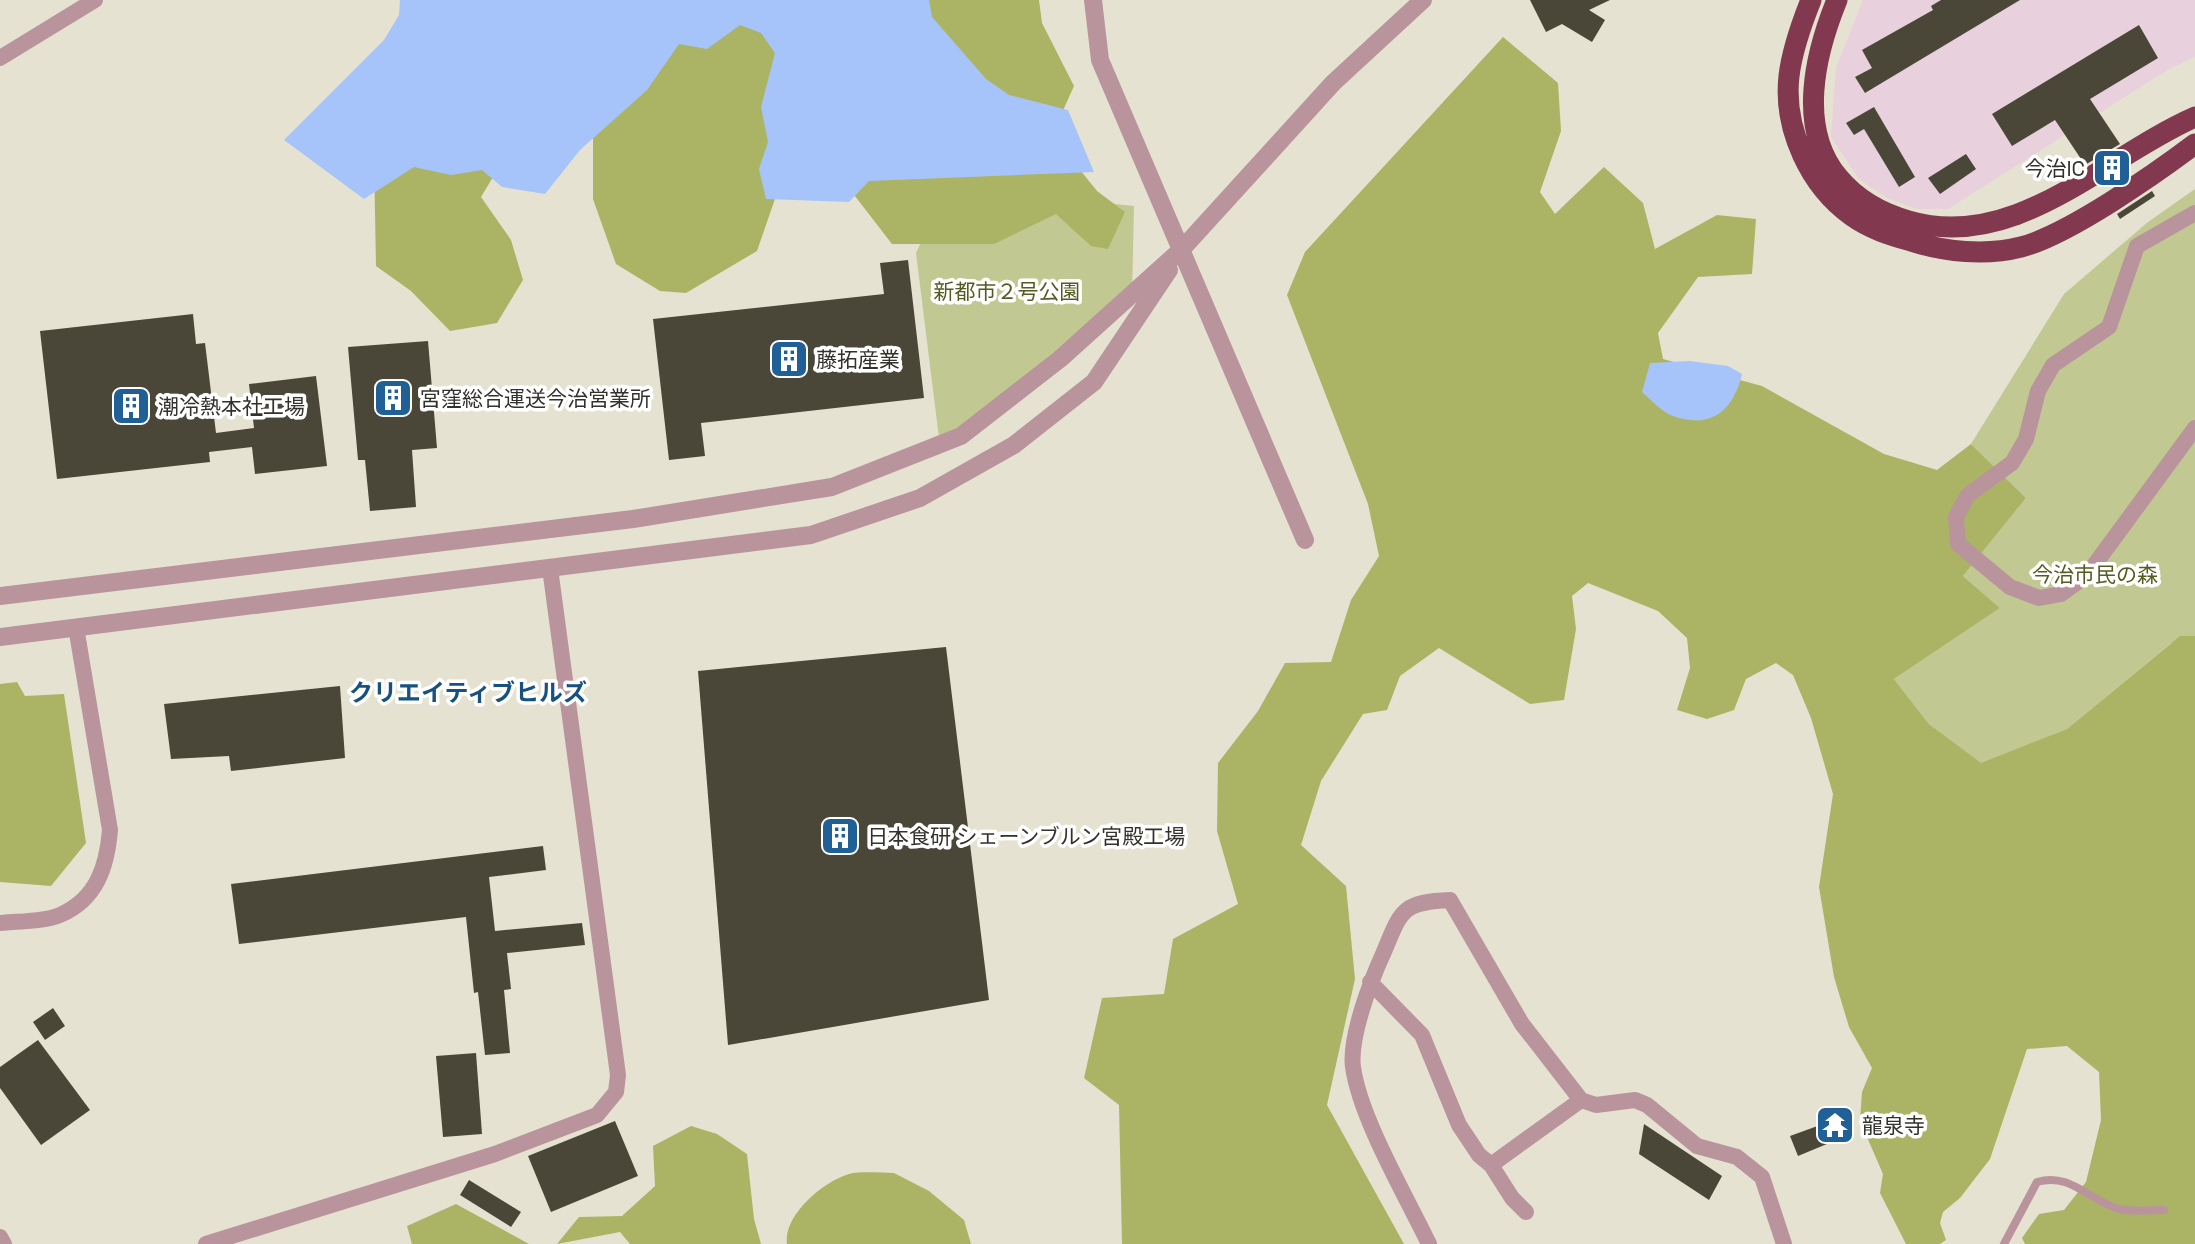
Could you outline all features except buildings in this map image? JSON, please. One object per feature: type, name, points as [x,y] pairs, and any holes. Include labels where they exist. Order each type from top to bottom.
[{"type":"highway","points":[[1811,0],[1794,47],[1788,78],[1792,122],[1802,154],[1814,177],[1852,216],[1878,232],[1955,251],[1989,252],[2022,247],[2062,230],[2195,144]]},
{"type":"highway","points":[[1836,0],[1820,50],[1814,84],[1818,144],[1829,166],[1843,184],[1861,200],[1885,215],[1923,226],[1954,229],[2008,217],[2046,203],[2165,130],[2195,117]]},
{"type":"street","points":[[0,58],[95,0]]},
{"type":"street","points":[[1093,0],[1100,60],[1305,540]]},
{"type":"street","points":[[0,596],[633,519],[832,487],[961,436],[1060,359],[1182,249],[1332,83],[1423,0]]},
{"type":"street","points":[[2195,213],[2137,246],[2109,327],[2053,365],[2038,391],[2026,439],[2012,463],[1968,495],[1956,517],[1958,544],[2010,587],[2039,598],[2061,594],[2087,575],[2195,428]]},
{"type":"street","points":[[0,637],[811,535],[920,498],[1014,445],[1094,382],[1182,249]]},
{"type":"street","points":[[206,1244],[495,1154],[597,1115],[616,1093],[618,1075],[550,568]]},
{"type":"street","points":[[0,923],[60,916],[83,899],[102,877],[107,858],[110,830],[76,627]]},
{"type":"street","points":[[1429,1244],[1363,1105],[1353,1065],[1365,993],[1401,913],[1420,901],[1450,900],[1522,1024],[1581,1100],[1596,1105],[1635,1100],[1647,1105],[1697,1146],[1737,1157],[1762,1177],[1784,1244]]},
{"type":"street","points":[[1370,982],[1422,1035],[1460,1125],[1479,1155],[1491,1165],[1512,1198],[1526,1212]]},
{"type":"street","points":[[1491,1165],[1581,1100]]},
{"type":"street","points":[[0,1237],[4,1244]]},
{"type":"lane","points":[[2004,1244],[2037,1182],[2049,1178],[2066,1181],[2119,1209],[2164,1210]]},
{"type":"shaded area","points":[[1863,0],[2195,0],[2195,57],[2169,69],[1948,209],[1917,209],[1887,198],[1859,179],[1831,137],[1836,68]]},
{"type":"green space","points":[[709,0],[1039,0],[1042,23],[1074,86],[1052,135],[1097,191],[1125,212],[1108,249],[1091,246],[1056,214],[994,244],[892,244],[831,165],[786,167],[757,251],[686,293],[660,291],[616,264],[593,199],[593,111],[505,157],[481,197],[511,240],[523,280],[497,323],[450,331],[411,291],[376,266],[374,159]]},
{"type":"green space","points":[[1503,37],[1558,83],[1561,131],[1540,192],[1555,214],[1604,167],[1643,203],[1655,249],[1717,215],[1756,219],[1752,274],[1698,277],[1658,333],[1663,359],[1762,386],[1884,454],[1937,470],[1971,444],[2026,498],[1963,576],[2000,608],[1894,679],[1929,724],[1981,763],[2067,729],[2180,636],[2195,636],[2195,1244],[2025,1244],[2022,1238],[2039,1214],[2064,1210],[2086,1182],[2101,1120],[2099,1072],[2067,1046],[2027,1049],[1990,1159],[1960,1198],[1943,1212],[1940,1223],[1946,1240],[1940,1244],[1906,1244],[1880,1193],[1883,1174],[1860,1121],[1862,1092],[1872,1068],[1849,1027],[1834,977],[1819,887],[1833,794],[1811,718],[1793,675],[1776,663],[1746,679],[1734,710],[1707,719],[1677,710],[1690,668],[1687,638],[1658,611],[1588,583],[1572,596],[1576,629],[1564,700],[1530,704],[1439,648],[1400,676],[1387,710],[1363,714],[1321,781],[1301,845],[1346,886],[1355,979],[1327,1105],[1404,1244],[1122,1244],[1119,1105],[1084,1078],[1102,998],[1164,994],[1173,939],[1238,904],[1217,831],[1218,763],[1258,711],[1285,663],[1331,662],[1351,600],[1379,556],[1368,504],[1287,295],[1305,252]]},
{"type":"green space","name":"今治市民の森","points":[[2195,189],[2195,731],[2171,643],[2067,729],[1981,764],[1929,724],[1894,679],[2000,608],[1963,576],[2026,498],[1971,444],[2064,294],[2148,222]]},
{"type":"green space","name":"新都市２号公園","points":[[1085,201],[1134,206],[1132,296],[979,422],[939,438],[916,253],[933,217]]},
{"type":"green space","points":[[17,682],[25,696],[64,694],[86,843],[51,886],[0,882],[0,684]]},
{"type":"green space","points":[[691,1126],[717,1134],[747,1154],[754,1219],[761,1244],[630,1244],[620,1232],[557,1244],[579,1217],[622,1216],[655,1186],[653,1146]]},
{"type":"green space","points":[[854,1173],[894,1173],[929,1191],[964,1220],[971,1244],[787,1244],[791,1222],[806,1202],[827,1184]]},
{"type":"green space","points":[[456,1204],[529,1244],[412,1244],[407,1226]]},
{"type":"water","points":[[400,0],[929,0],[932,17],[986,79],[1009,95],[1068,110],[1094,172],[869,181],[849,202],[766,199],[759,169],[768,142],[761,107],[775,53],[761,33],[740,25],[707,49],[679,44],[647,90],[580,150],[545,194],[502,187],[482,170],[451,175],[414,167],[364,199],[284,140],[384,40],[399,15]]},
{"type":"water","points":[[1690,361],[1728,366],[1742,374],[1727,406],[1710,418],[1687,420],[1673,416],[1642,392],[1650,363]]},
{"type":"place","name":"今治IC","points":[[2112,168]]},
{"type":"place","name":"藤拓産業","points":[[789,359]]},
{"type":"place","name":"宮窪総合運送今治営業所","points":[[393,398]]},
{"type":"place","name":"潮冷熱本社工場","points":[[131,406]]},
{"type":"place","name":"日本食研 シェーンブルン宮殿工場","points":[[840,836]]},
{"type":"place","name":"龍泉寺","points":[[1835,1125]]},
{"type":"district","name":"クリエイティブヒルズ","points":[[468,692]]}]
